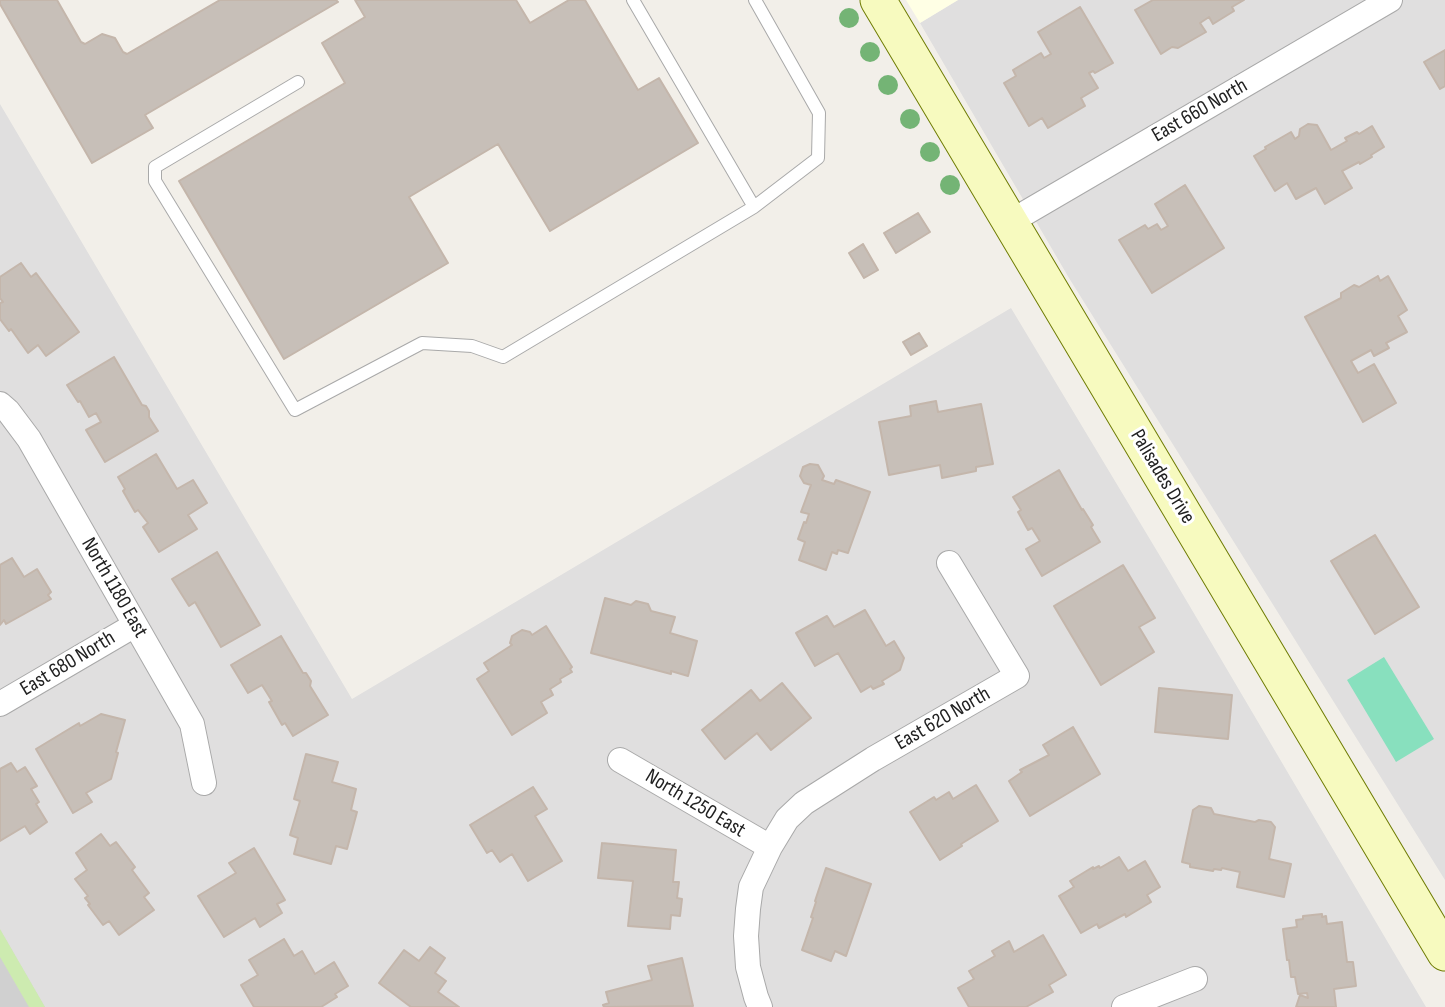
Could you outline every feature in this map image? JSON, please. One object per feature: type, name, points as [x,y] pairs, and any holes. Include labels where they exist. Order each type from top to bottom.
[{"type":"street","name":"Palisades Drive","points":[[878,0],[1445,953]]},
{"type":"street","name":"East 660 North","points":[[1010,222],[1390,0]]},
{"type":"street","name":"North 1180 East","points":[[0,404],[29,439],[192,724],[204,783]]},
{"type":"street","name":"East 620 North","points":[[770,847],[788,819],[804,803],[873,759],[1017,676],[949,563]]},
{"type":"street","name":"East 680 North","points":[[0,704],[135,625]]},
{"type":"street","name":"North 1250 East","points":[[620,760],[770,847]]},
{"type":"street","points":[[760,1007],[748,967],[746,936],[751,887],[770,847]]},
{"type":"street","points":[[1124,1007],[1195,979]]},
{"type":"lane","points":[[632,0],[754,207]]},
{"type":"lane","points":[[298,82],[155,167],[155,181],[295,410],[422,343],[472,346],[503,357],[754,207],[818,158],[819,113],[755,0]]},
{"type":"shaded area","points":[[906,0],[958,0],[920,23]]},
{"type":"shaded area","points":[[958,0],[1445,0],[1445,880],[1069,278],[920,23]]},
{"type":"shaded area","points":[[0,104],[352,699],[1011,308],[1426,1007],[45,1007],[0,929]]},
{"type":"shaded area","points":[[0,929],[45,1007],[0,1007]]},
{"type":"green space","points":[[1384,657],[1434,739],[1396,762],[1347,680]]},
{"type":"green space","points":[[0,929],[45,1007],[29,1007],[0,957]]},
{"type":"building","points":[[0,0],[57,0],[81,42],[85,44],[102,34],[115,38],[127,54],[220,0],[338,2],[145,115],[153,128],[92,163]]},
{"type":"building","points":[[355,0],[516,0],[530,23],[569,0],[585,0],[638,90],[659,78],[698,143],[550,231],[498,144],[409,197],[448,263],[284,359],[179,181],[345,83],[322,43],[365,17]]},
{"type":"building","points":[[1153,0],[1244,0],[1232,7],[1234,11],[1213,24],[1209,17],[1200,23],[1206,32],[1161,54],[1135,10]]},
{"type":"building","points":[[1080,7],[1113,63],[1095,73],[1089,73],[1098,88],[1081,98],[1085,106],[1048,128],[1042,118],[1029,126],[1004,83],[1016,76],[1013,70],[1041,53],[1044,58],[1051,54],[1038,32]]},
{"type":"building","points":[[1445,50],[1445,86],[1440,89],[1424,62]]},
{"type":"building","points":[[1308,124],[1317,125],[1331,150],[1347,141],[1345,138],[1372,126],[1384,147],[1360,164],[1359,162],[1342,171],[1352,188],[1325,204],[1316,188],[1296,199],[1287,183],[1275,191],[1254,156],[1291,132],[1295,139],[1299,136],[1300,129]]},
{"type":"building","points":[[1185,185],[1224,248],[1152,293],[1119,240],[1145,225],[1148,229],[1157,224],[1161,230],[1168,226],[1155,204]]},
{"type":"building","points":[[918,213],[930,232],[896,253],[884,233]]},
{"type":"building","points":[[863,244],[878,270],[864,278],[849,253]]},
{"type":"building","points":[[21,263],[31,277],[36,273],[79,332],[46,356],[38,345],[28,353],[11,329],[9,331],[0,319],[0,303],[3,302],[0,298],[0,277]]},
{"type":"building","points":[[1378,276],[1380,281],[1388,276],[1407,310],[1398,316],[1407,332],[1386,343],[1389,348],[1374,356],[1371,350],[1351,361],[1358,373],[1374,364],[1396,403],[1363,422],[1305,317],[1341,298],[1341,293],[1354,285],[1359,287]]},
{"type":"building","points":[[919,333],[927,346],[911,355],[903,342]]},
{"type":"building","points":[[114,357],[142,405],[149,411],[149,417],[158,431],[105,462],[86,430],[101,422],[96,413],[89,417],[67,385]]},
{"type":"building","points":[[936,401],[938,412],[981,404],[993,464],[976,467],[976,471],[942,478],[940,465],[889,475],[879,422],[911,416],[910,406]]},
{"type":"building","points":[[156,454],[177,489],[193,480],[207,503],[188,515],[197,529],[159,552],[143,527],[148,523],[138,510],[135,512],[118,477]]},
{"type":"building","points":[[818,465],[824,476],[822,480],[834,484],[836,480],[870,492],[848,553],[838,550],[837,554],[832,552],[826,570],[799,560],[805,542],[798,539],[809,514],[801,512],[811,485],[804,483],[800,476],[803,467]]},
{"type":"building","points":[[1059,470],[1093,525],[1091,527],[1100,542],[1042,576],[1026,549],[1040,541],[1032,528],[1028,530],[1013,497]]},
{"type":"building","points":[[1375,535],[1419,607],[1375,634],[1331,561]]},
{"type":"building","points":[[217,552],[260,625],[221,647],[195,602],[189,606],[172,579]]},
{"type":"building","points":[[12,558],[24,577],[37,569],[51,592],[48,595],[51,599],[6,624],[4,620],[0,625],[0,565]]},
{"type":"building","points":[[1123,565],[1155,618],[1139,627],[1154,652],[1101,685],[1054,606]]},
{"type":"building","points":[[605,598],[631,605],[636,601],[648,604],[651,611],[675,617],[670,633],[697,641],[688,676],[591,653]]},
{"type":"building","points":[[865,610],[886,646],[894,641],[904,658],[900,670],[882,681],[884,684],[873,689],[871,686],[861,692],[838,653],[815,666],[796,633],[827,616],[834,627]]},
{"type":"building","points":[[546,626],[572,667],[572,672],[550,689],[553,695],[541,702],[547,713],[512,735],[477,679],[489,671],[484,663],[512,645],[512,636],[522,630],[532,635]]},
{"type":"building","points":[[281,636],[303,673],[306,673],[311,681],[310,686],[328,715],[293,736],[285,723],[282,725],[262,685],[248,693],[231,665]]},
{"type":"building","points":[[782,683],[811,718],[771,750],[757,733],[725,759],[702,730],[751,690],[760,701]]},
{"type":"building","points":[[1159,688],[1232,695],[1228,739],[1155,732]]},
{"type":"building","points":[[101,714],[125,720],[111,779],[86,793],[92,802],[73,813],[36,749],[79,723],[80,726]]},
{"type":"building","points":[[1073,727],[1100,774],[1030,816],[1009,781],[1022,772],[1020,770],[1049,755],[1043,745]]},
{"type":"building","points":[[306,754],[338,762],[332,782],[356,789],[351,810],[357,812],[347,849],[336,846],[331,864],[294,854],[298,838],[290,835],[300,801],[294,799]]},
{"type":"building","points":[[11,763],[17,772],[25,767],[37,786],[31,789],[47,822],[30,834],[25,826],[0,841],[0,769]]},
{"type":"building","points":[[976,785],[998,821],[940,860],[910,812],[934,797],[936,800],[949,792],[953,799]]},
{"type":"building","points":[[533,787],[547,809],[535,816],[562,861],[528,881],[512,854],[500,862],[492,850],[487,853],[470,825]]},
{"type":"building","points":[[1199,806],[1211,808],[1214,814],[1255,822],[1271,822],[1275,827],[1269,859],[1291,864],[1284,897],[1237,887],[1240,872],[1222,868],[1213,871],[1190,867],[1190,864],[1182,862],[1193,810]]},
{"type":"building","points":[[101,834],[110,846],[116,842],[135,867],[132,870],[149,893],[144,897],[154,910],[119,935],[109,921],[103,925],[88,905],[90,904],[85,898],[88,896],[75,879],[87,870],[76,853]]},
{"type":"building","points":[[602,843],[676,850],[673,882],[679,882],[677,898],[682,899],[680,916],[671,915],[670,929],[628,926],[633,881],[598,878]]},
{"type":"building","points":[[254,848],[285,900],[277,904],[282,913],[260,927],[255,918],[224,937],[198,896],[236,873],[229,863]]},
{"type":"building","points":[[1119,857],[1128,871],[1145,861],[1160,887],[1147,895],[1151,902],[1126,917],[1125,914],[1099,928],[1097,924],[1081,933],[1059,896],[1074,887],[1070,881],[1093,867],[1100,868]]},
{"type":"building","points":[[826,868],[871,884],[846,956],[835,951],[831,961],[802,950]]},
{"type":"building","points":[[1322,914],[1322,917],[1326,916],[1327,924],[1342,922],[1347,962],[1353,962],[1356,986],[1334,989],[1336,1007],[1296,1007],[1300,995],[1308,998],[1307,993],[1298,994],[1295,977],[1291,977],[1283,929],[1297,927],[1296,920],[1303,919],[1303,916]]},
{"type":"building","points":[[1043,935],[1066,975],[1049,985],[1053,992],[1026,1007],[969,1007],[958,988],[974,979],[969,971],[995,956],[992,951],[1009,941],[1014,952]]},
{"type":"building","points":[[284,939],[294,956],[302,951],[315,974],[334,962],[348,986],[321,1007],[254,1007],[241,985],[258,975],[249,960]]},
{"type":"building","points":[[430,947],[445,958],[435,973],[446,981],[438,992],[459,1007],[411,1007],[379,983],[404,950],[419,961]]},
{"type":"building","points":[[682,958],[693,1006],[604,1007],[603,1005],[609,1003],[606,992],[652,980],[648,966]]}]
